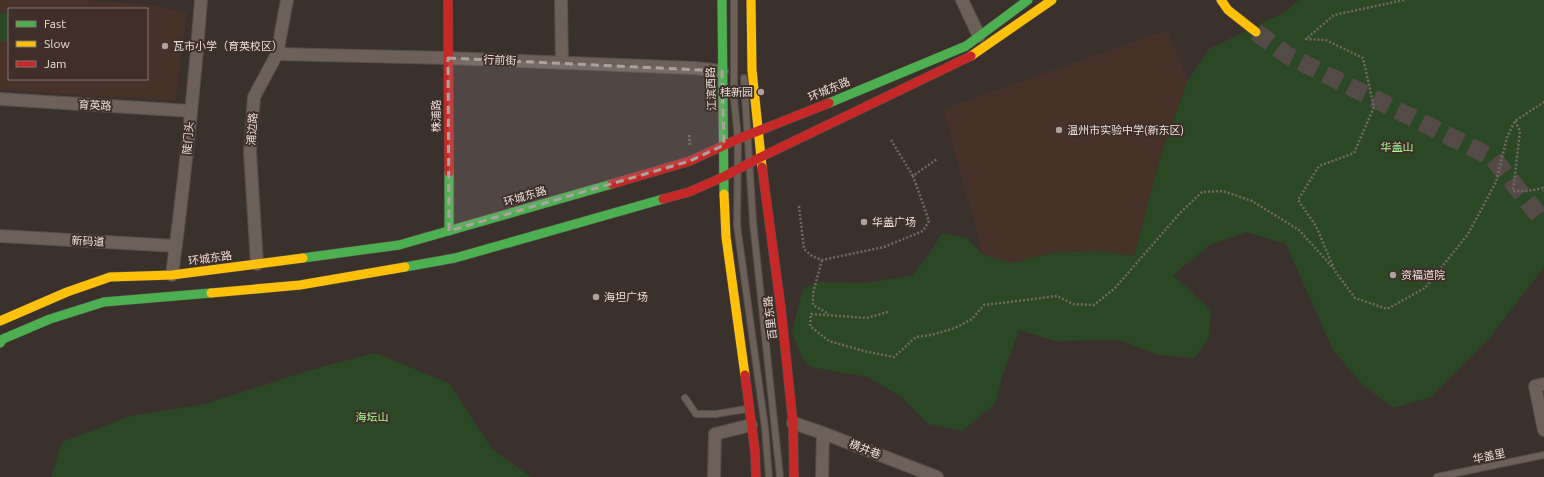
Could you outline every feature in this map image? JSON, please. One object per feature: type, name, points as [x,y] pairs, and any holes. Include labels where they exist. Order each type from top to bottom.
[{"type":"main road","name":"株浦路","points":[[448,0],[448,231]]},
{"type":"main road","name":"江滨西路","points":[[722,0],[723,177]]},
{"type":"main road","points":[[752,0],[752,70],[761,157]]},
{"type":"main road","name":"环城东路","points":[[0,320],[67,292],[110,277],[172,275],[399,245],[690,161],[738,139],[966,46],[1028,0]]},
{"type":"main road","points":[[1,339],[50,319],[104,302],[300,285],[455,258],[689,192],[723,177],[761,157],[976,53],[1052,0]]},
{"type":"main road","points":[[1221,0],[1228,10],[1256,32]]},
{"type":"main road","name":"百里东路","points":[[761,157],[781,309],[793,423],[794,477]]},
{"type":"main road","points":[[723,177],[726,237],[755,451],[756,477]]},
{"type":"street","name":"陡门头","points":[[172,275],[196,70],[201,0]]},
{"type":"street","name":"浦边路","points":[[257,264],[250,152],[254,97],[277,54],[287,0]]},
{"type":"street","points":[[562,0],[562,62]]},
{"type":"street","points":[[962,0],[979,36]]},
{"type":"street","name":"行前街","points":[[277,54],[562,62],[695,68],[722,71]]},
{"type":"street","name":"育英路","points":[[0,99],[190,111]]},
{"type":"street","name":"新码道","points":[[0,236],[176,246]]},
{"type":"street","points":[[1544,384],[1535,386],[1544,430]]},
{"type":"street","name":"横井巷","points":[[793,423],[937,477]]},
{"type":"street","points":[[714,477],[715,434],[751,425]]},
{"type":"street","points":[[822,477],[823,433]]},
{"type":"lane","points":[[734,0],[734,99],[738,139],[737,225],[765,428],[769,477]]},
{"type":"lane","points":[[744,74],[744,96],[753,222],[780,477]]},
{"type":"lane","points":[[685,398],[696,414],[716,414],[749,409]]},
{"type":"lane","name":"华盖里","points":[[1437,477],[1544,455]]},
{"type":"path","points":[[1335,270],[1316,226],[1298,200],[1319,166],[1354,153],[1374,107],[1362,58],[1326,40],[1306,39],[1334,15],[1404,0]]},
{"type":"path","points":[[888,312],[868,318],[811,314],[810,326],[829,341],[864,351],[894,357],[916,337],[931,335],[955,328],[972,319],[984,305],[1057,296],[1073,304],[1094,305],[1116,288],[1180,213],[1202,192],[1223,191],[1252,201],[1299,230],[1335,270],[1355,298],[1387,309],[1424,288],[1468,234],[1496,182],[1508,137],[1515,121],[1544,102]]},
{"type":"path","points":[[1515,121],[1520,131],[1513,191],[1528,191],[1543,188],[1544,191]]},
{"type":"path","points":[[799,206],[804,249],[812,256],[822,260],[884,247],[923,231],[928,221],[913,176],[891,140]]},
{"type":"path","points":[[913,176],[937,159]]},
{"type":"path","points":[[822,260],[813,293],[813,305],[832,316]]},
{"type":"highlighted area","points":[[448,58],[722,71],[724,145],[690,161],[449,231]]},
{"type":"shaded area","name":"瓦市小学（育英校区）","points":[[0,0],[85,0],[154,5],[187,13],[175,101],[0,90]]},
{"type":"shaded area","name":"温州市实验中学(新东区)","points":[[1167,30],[1188,80],[1162,151],[1134,256],[1096,251],[1051,253],[1012,263],[983,255],[943,109]]},
{"type":"green space","name":"华盖山","points":[[1299,0],[1544,0],[1544,267],[1489,339],[1431,397],[1393,408],[1363,385],[1333,350],[1286,244],[1246,232],[1210,245],[1173,275],[1211,310],[1209,338],[1194,358],[1159,355],[1119,340],[1055,341],[1019,330],[1002,377],[995,404],[962,431],[929,424],[903,398],[868,377],[811,367],[802,358],[792,332],[803,289],[819,282],[866,283],[913,275],[932,250],[942,233],[967,238],[983,255],[1012,263],[1051,253],[1096,251],[1134,256],[1162,151],[1188,80],[1209,49],[1283,13]]},
{"type":"green space","points":[[0,13],[8,14],[8,42],[0,41]]},
{"type":"green space","name":"海坛山","points":[[375,353],[449,383],[492,449],[531,477],[51,477],[62,442],[130,416],[205,404],[307,371]]},
{"type":"tunnel","points":[[1256,32],[1287,55],[1493,158],[1544,222]]},
{"type":"traffic: fast","points":[[722,0],[724,194]]},
{"type":"traffic: fast","points":[[829,103],[966,46],[1028,0]]},
{"type":"traffic: fast","points":[[449,172],[449,231]]},
{"type":"traffic: fast","points":[[303,258],[399,245],[612,184]]},
{"type":"traffic: fast","points":[[405,267],[455,258],[663,199]]},
{"type":"traffic: fast","points":[[0,343],[3,339],[50,319],[104,302],[211,293]]},
{"type":"traffic: slow","points":[[751,0],[752,70],[762,167]]},
{"type":"traffic: slow","points":[[971,56],[1052,0]]},
{"type":"traffic: slow","points":[[1221,0],[1228,10],[1256,32]]},
{"type":"traffic: slow","points":[[724,194],[726,237],[745,375]]},
{"type":"traffic: slow","points":[[0,321],[67,292],[110,277],[172,275],[303,258]]},
{"type":"traffic: slow","points":[[211,293],[300,285],[405,267]]},
{"type":"traffic: jam","points":[[448,0],[449,172]]},
{"type":"traffic: jam","points":[[663,199],[689,192],[723,177],[761,157],[971,56]]},
{"type":"traffic: jam","points":[[612,184],[690,161],[738,139],[829,103]]},
{"type":"traffic: jam","points":[[762,167],[781,309],[793,423],[794,477]]},
{"type":"traffic: jam","points":[[745,375],[755,451],[756,477]]},
{"type":"place","name":"瓦市小学（育英校区）","points":[[165,46]]},
{"type":"place","name":"桂新园","points":[[761,92]]},
{"type":"place","name":"温州市实验中学(新东区)","points":[[1059,130]]},
{"type":"place","name":"华盖广场","points":[[864,222]]},
{"type":"place","name":"资福道院","points":[[1393,275]]},
{"type":"place","name":"海坦广场","points":[[596,297]]}]
